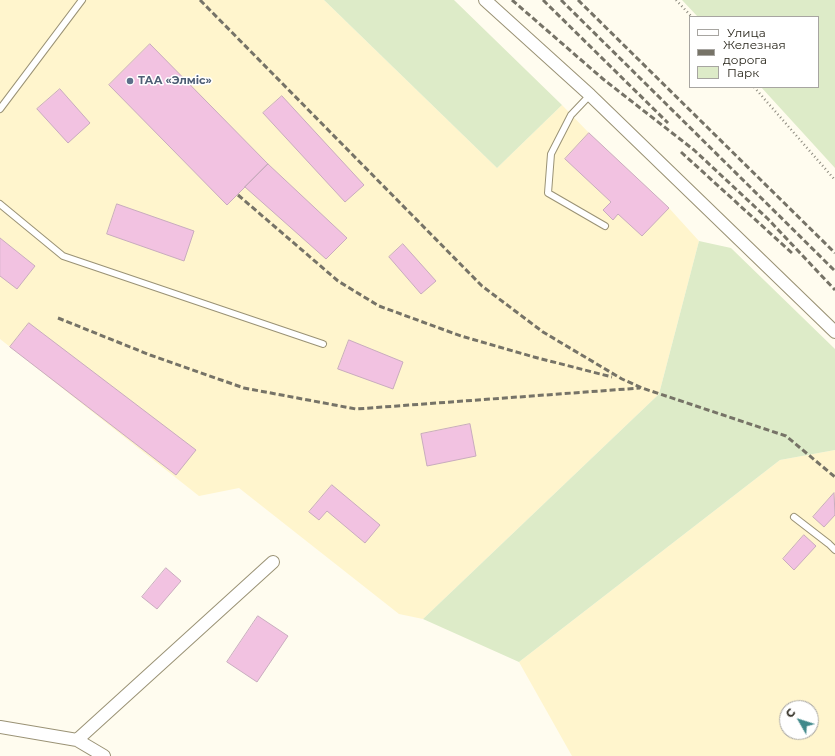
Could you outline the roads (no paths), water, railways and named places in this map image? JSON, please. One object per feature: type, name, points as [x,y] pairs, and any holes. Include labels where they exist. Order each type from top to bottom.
[{"type":"street","points":[[485,0],[590,95],[835,332]]},
{"type":"street","points":[[77,740],[273,562]]},
{"type":"street","points":[[0,727],[77,740],[104,756]]},
{"type":"lane","points":[[0,109],[82,0]]},
{"type":"lane","points":[[590,95],[571,115],[551,154],[548,193],[605,226]]},
{"type":"lane","points":[[0,204],[63,256],[323,344]]},
{"type":"lane","points":[[794,517],[835,550]]},
{"type":"railway","points":[[200,0],[482,286],[543,332],[622,379],[642,388],[786,436],[835,477]]},
{"type":"railway","points":[[512,0],[603,79],[694,150],[768,219],[835,290]]},
{"type":"railway","points":[[543,0],[668,123]]},
{"type":"railway","points":[[561,0],[835,271]]},
{"type":"railway","points":[[578,0],[835,253]]},
{"type":"railway","points":[[681,152],[793,254]]},
{"type":"railway","points":[[238,195],[338,281],[379,306],[461,336],[612,377]]},
{"type":"railway","points":[[58,318],[150,355],[244,388],[356,409],[640,388]]},
{"type":"place","name":"ТАА «Элміс»","points":[[130,81]]}]
